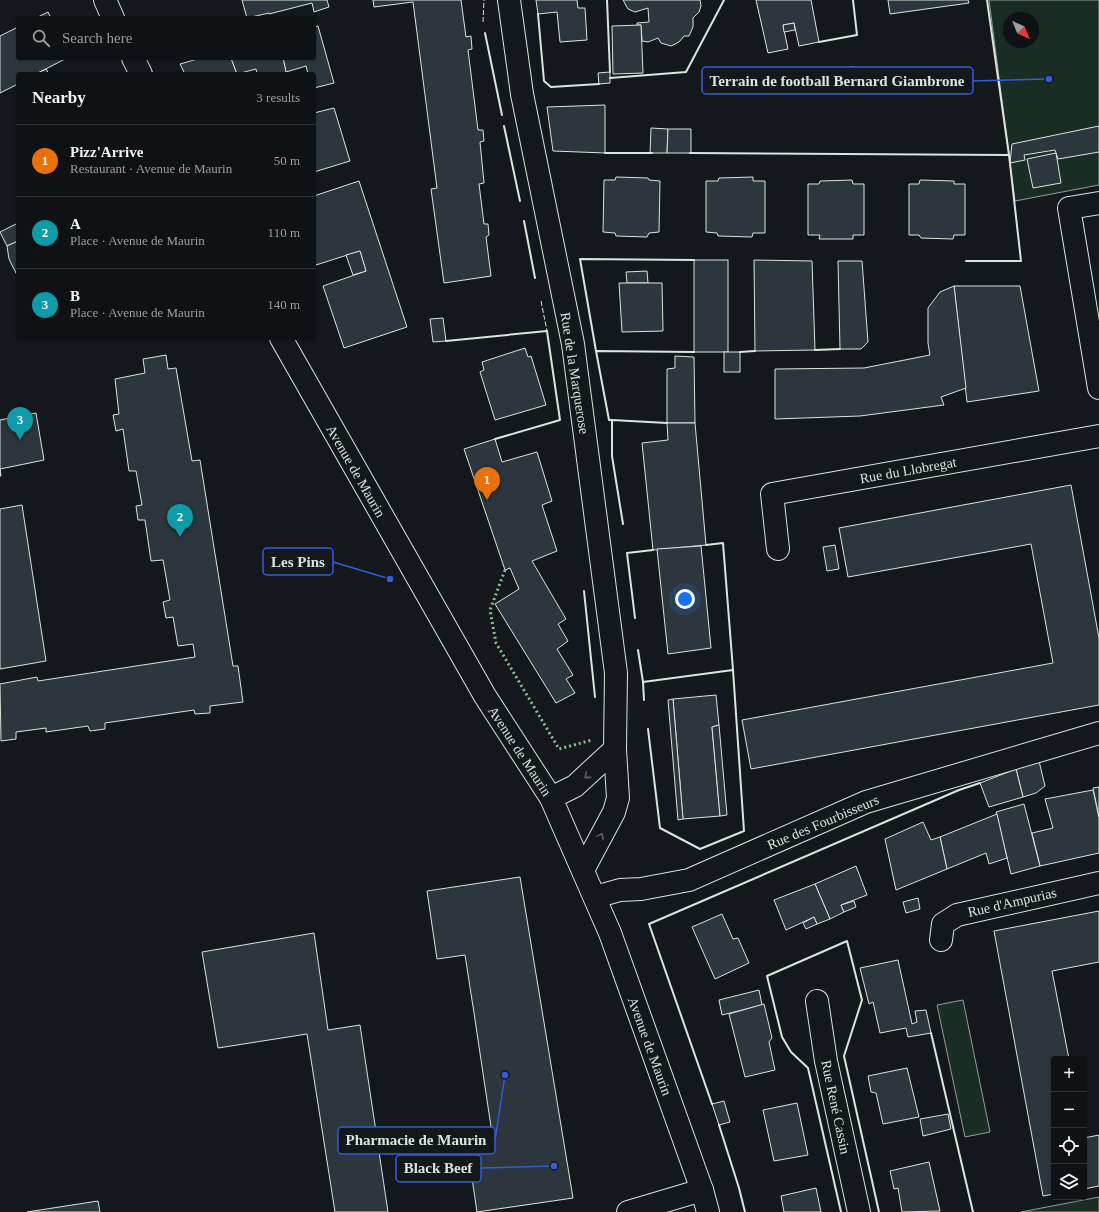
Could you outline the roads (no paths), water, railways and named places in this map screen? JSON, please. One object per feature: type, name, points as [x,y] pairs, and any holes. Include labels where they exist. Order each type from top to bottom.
[{"type":"street","points":[[104,0],[112,16]]},
{"type":"street","name":"Rue de la Marquerose","points":[[509,0],[522,94],[573,344],[616,673],[615,748],[618,798],[614,812],[583,870]]},
{"type":"street","points":[[134,60],[140,72]]},
{"type":"street","points":[[1099,203],[1069,208],[1099,388]]},
{"type":"street","name":"Avenue de Maurin","points":[[282,340],[484,696],[551,798],[595,897],[614,946],[702,1190],[708,1212]]},
{"type":"street","name":"Rue du Llobregat","points":[[778,550],[772,494],[1099,436]]},
{"type":"street","name":"Rue des Fourbisseurs","points":[[595,897],[620,890],[641,889],[689,880],[866,802],[1099,733]]},
{"type":"street","points":[[551,798],[575,786],[615,748]]},
{"type":"street","name":"Rue d'Ampurias","points":[[941,940],[943,924],[957,915],[1099,883]]},
{"type":"street","name":"Rue René Cassin","points":[[818,1001],[826,1061],[860,1212]]},
{"type":"street","points":[[628,1212],[702,1190]]},
{"type":"place","name":"Terrain de football Bernard Giambrone","points":[[1049,79]]},
{"type":"place","name":"B","points":[[20,440]]},
{"type":"place","name":"Pizz'Arrive","points":[[487,500]]},
{"type":"place","name":"A","points":[[180,537]]},
{"type":"place","name":"Les Pins","points":[[390,579]]},
{"type":"place","name":"Pharmacie de Maurin","points":[[505,1075]]},
{"type":"place","name":"Black Beef","points":[[554,1166]]}]
